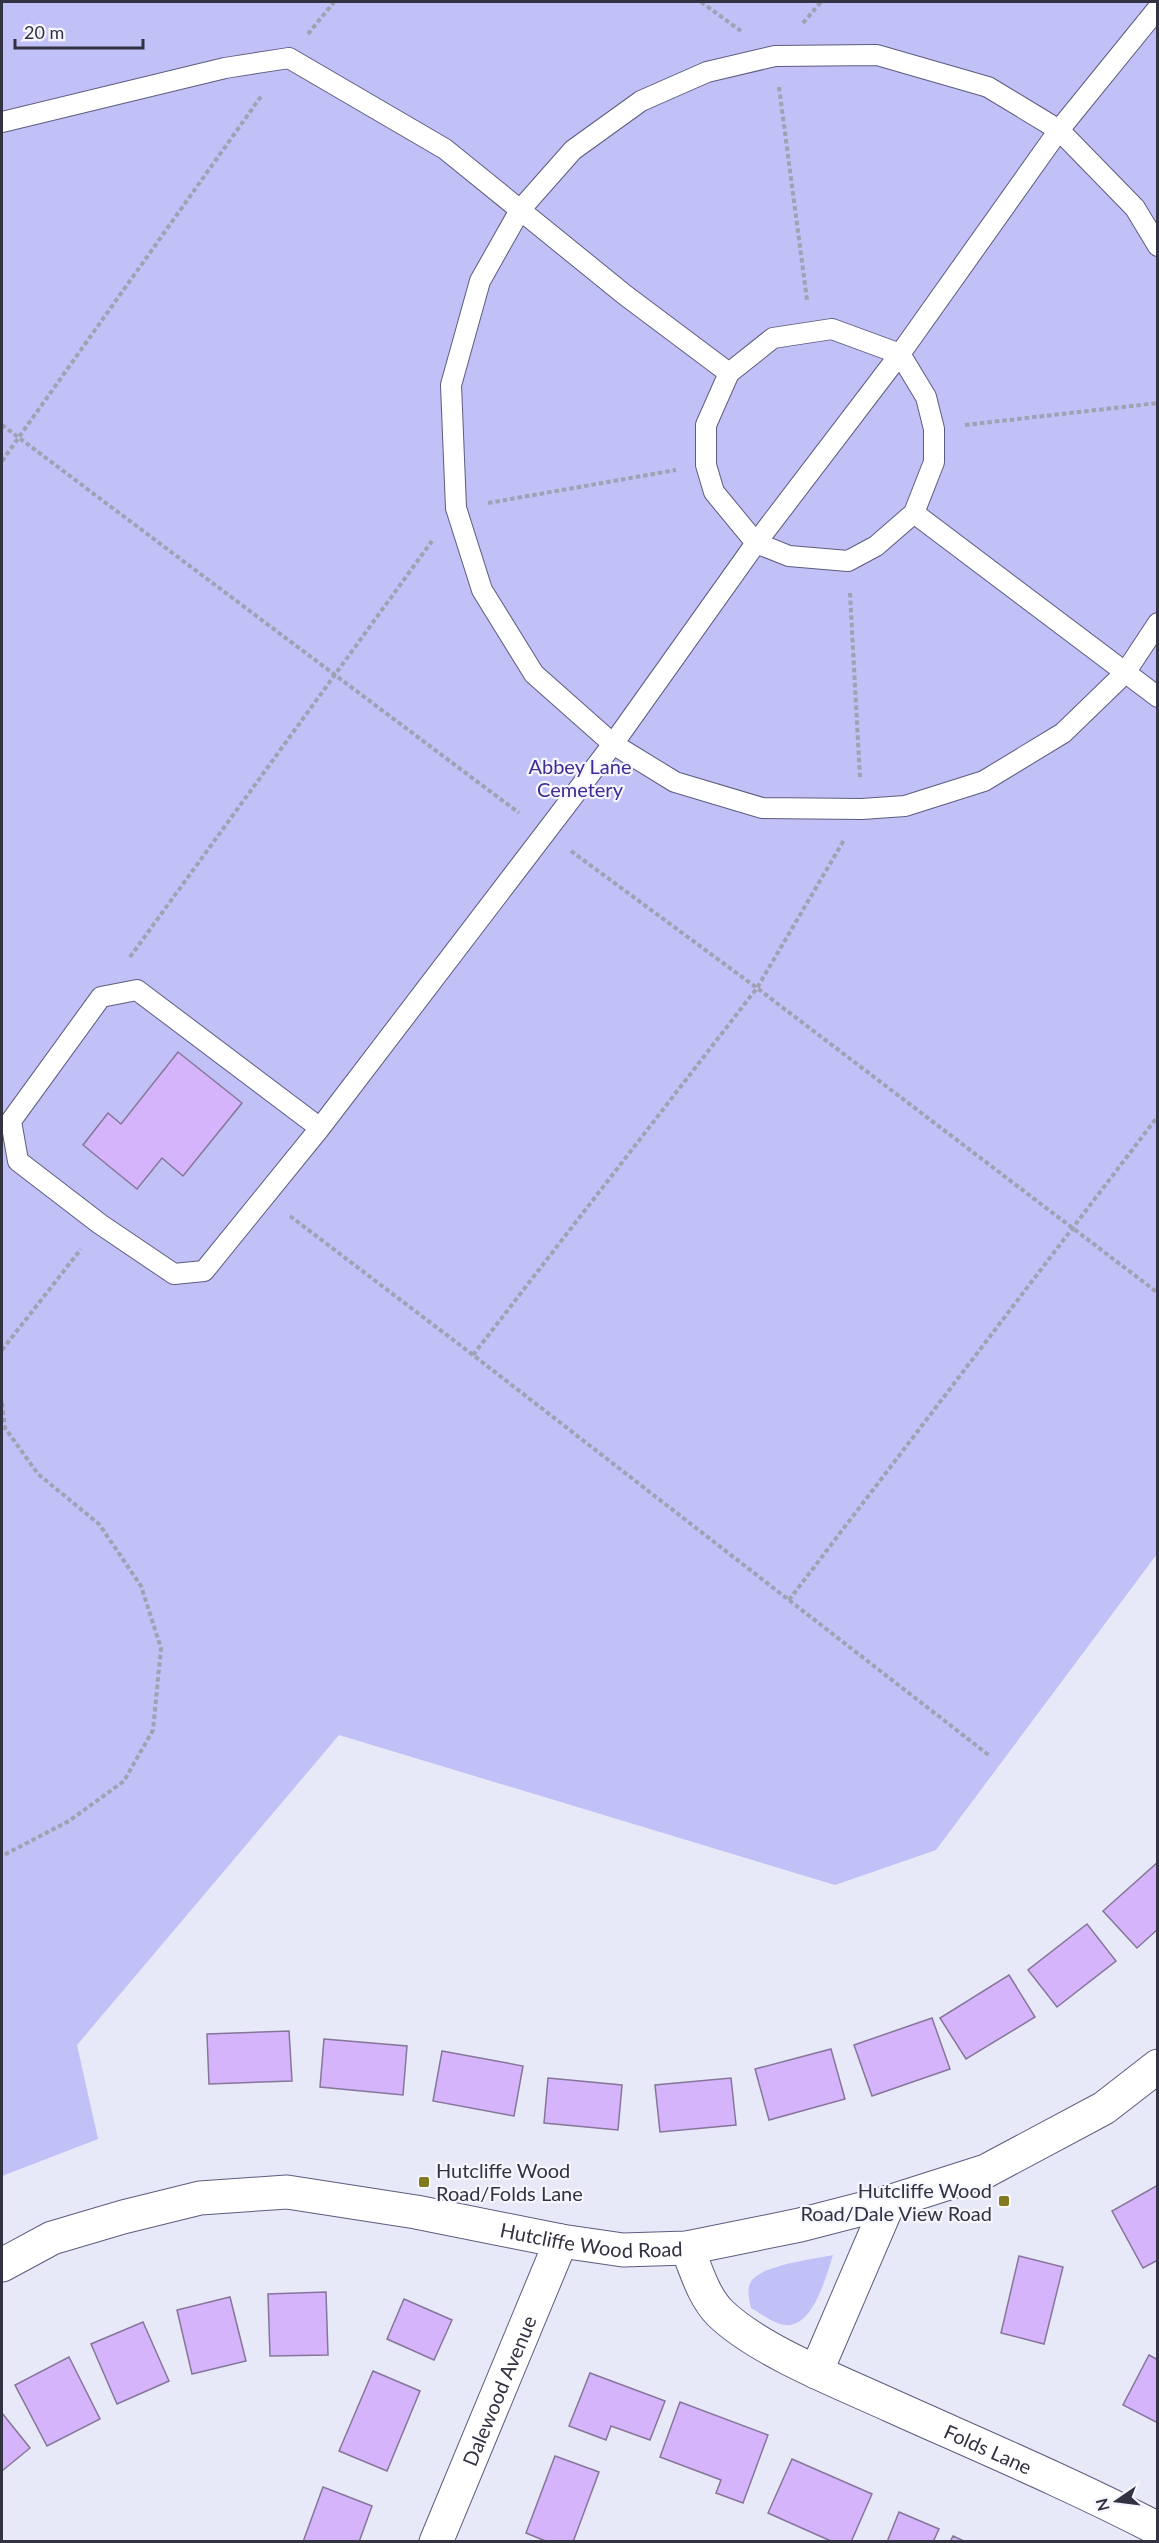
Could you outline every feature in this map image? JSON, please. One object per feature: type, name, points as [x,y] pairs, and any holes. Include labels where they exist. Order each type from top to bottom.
[{"type":"street","name":"Hutcliffe Wood Road","points":[[2,2265],[52,2238],[123,2217],[200,2198],[286,2192],[416,2212],[561,2241],[623,2250],[687,2248],[800,2226],[889,2202],[986,2171],[1104,2108],[1158,2066]]},
{"type":"street","points":[[816,2372],[889,2202]]},
{"type":"street","name":"Dalewood Avenue","points":[[436,2541],[561,2241]]},
{"type":"street","name":"Folds Lane","points":[[687,2248],[704,2288],[720,2312],[755,2338],[816,2372],[1086,2492],[1158,2529]]},
{"type":"lane","points":[[320,1128],[137,990],[101,997],[11,1121],[18,1161],[100,1224],[174,1274],[204,1271],[320,1128],[546,833],[613,744],[756,543],[900,354],[1059,130],[1158,8]]},
{"type":"lane","points":[[1158,246],[1135,208],[1059,130],[988,87],[877,55],[775,56],[707,72],[641,101],[573,150],[520,210],[480,281],[452,385],[456,508],[482,590],[534,674],[613,744],[675,782],[762,808],[862,809],[905,806],[984,781],[1063,734],[1125,673],[1158,623]]},
{"type":"lane","points":[[2,122],[225,68],[289,58],[445,148],[625,295],[729,373]]},
{"type":"lane","points":[[832,329],[900,354],[926,397],[934,429],[934,462],[914,513],[876,546],[848,561],[789,556],[756,543],[714,492],[706,465],[706,425],[729,373],[773,338],[812,332],[832,329]]},
{"type":"lane","points":[[914,513],[1158,697]]},
{"type":"path","points":[[2,461],[289,58],[334,2]]},
{"type":"path","points":[[775,56],[812,332]]},
{"type":"path","points":[[934,429],[1158,403]]},
{"type":"path","points":[[2,425],[546,833],[757,988],[1158,1293]]},
{"type":"path","points":[[101,997],[456,508],[706,465]]},
{"type":"path","points":[[473,1354],[757,988],[862,809],[848,561]]},
{"type":"path","points":[[789,1600],[1158,1116]]},
{"type":"path","points":[[264,1196],[473,1354],[990,1756]]},
{"type":"path","points":[[2,1350],[100,1224]]},
{"type":"path","points":[[2,1403],[5,1428],[38,1474],[99,1524],[141,1586],[161,1648],[153,1730],[124,1781],[69,1821],[2,1856]]},
{"type":"green space","name":"Abbey Lane Cemetery","points":[[2,2],[1157,2],[1157,1554],[936,1850],[835,1885],[339,1735],[77,2045],[98,2139],[2,2176]]},
{"type":"green space","points":[[833,2255],[822,2289],[809,2312],[801,2320],[791,2325],[780,2324],[751,2308],[749,2286],[758,2275],[790,2263]]},
{"type":"building","points":[[178,1052],[242,1103],[183,1176],[162,1158],[137,1189],[83,1145],[108,1113],[121,1124]]},
{"type":"building","points":[[1158,1862],[1158,1929],[1137,1948],[1103,1911]]},
{"type":"building","points":[[1087,1924],[1116,1961],[1057,2007],[1028,1970]]},
{"type":"building","points":[[1009,1975],[1035,2017],[966,2059],[940,2018]]},
{"type":"building","points":[[932,2018],[950,2069],[872,2096],[854,2045]]},
{"type":"building","points":[[289,2031],[292,2081],[209,2084],[207,2034]]},
{"type":"building","points":[[324,2039],[407,2046],[403,2095],[320,2087]]},
{"type":"building","points":[[831,2049],[845,2099],[769,2120],[755,2069]]},
{"type":"building","points":[[442,2051],[523,2066],[514,2116],[433,2101]]},
{"type":"building","points":[[548,2078],[622,2085],[618,2130],[544,2123]]},
{"type":"building","points":[[731,2078],[736,2125],[660,2132],[655,2085]]},
{"type":"building","points":[[1158,2185],[1158,2260],[1143,2268],[1112,2211]]},
{"type":"building","points":[[1019,2256],[1063,2267],[1044,2344],[1001,2333]]},
{"type":"building","points":[[326,2292],[328,2355],[270,2356],[268,2294]]},
{"type":"building","points":[[230,2297],[246,2361],[192,2374],[177,2310]]},
{"type":"building","points":[[404,2299],[452,2320],[434,2360],[387,2339]]},
{"type":"building","points":[[143,2322],[169,2381],[117,2404],[91,2344]]},
{"type":"building","points":[[1149,2355],[1158,2360],[1158,2423],[1123,2405]]},
{"type":"building","points":[[69,2357],[100,2419],[47,2446],[15,2385]]},
{"type":"building","points":[[373,2371],[420,2391],[387,2471],[339,2451]]},
{"type":"building","points":[[590,2373],[665,2401],[650,2440],[611,2426],[606,2440],[569,2426]]},
{"type":"building","points":[[680,2402],[768,2435],[743,2503],[716,2493],[721,2480],[660,2457]]},
{"type":"building","points":[[2,2413],[30,2448],[2,2471]]},
{"type":"building","points":[[555,2456],[599,2472],[573,2542],[548,2542],[526,2533]]},
{"type":"building","points":[[792,2459],[872,2494],[851,2542],[833,2542],[768,2513]]},
{"type":"building","points":[[323,2487],[372,2506],[359,2542],[303,2542]]},
{"type":"building","points":[[899,2512],[939,2529],[933,2542],[887,2542]]},
{"type":"building","points":[[953,2536],[966,2542],[950,2542]]},
{"type":"place","name":"Hutcliffe Wood Road/Folds Lane","points":[[424,2182]]},
{"type":"place","name":"Hutcliffe Wood Road/Dale View Road","points":[[1004,2201]]}]
